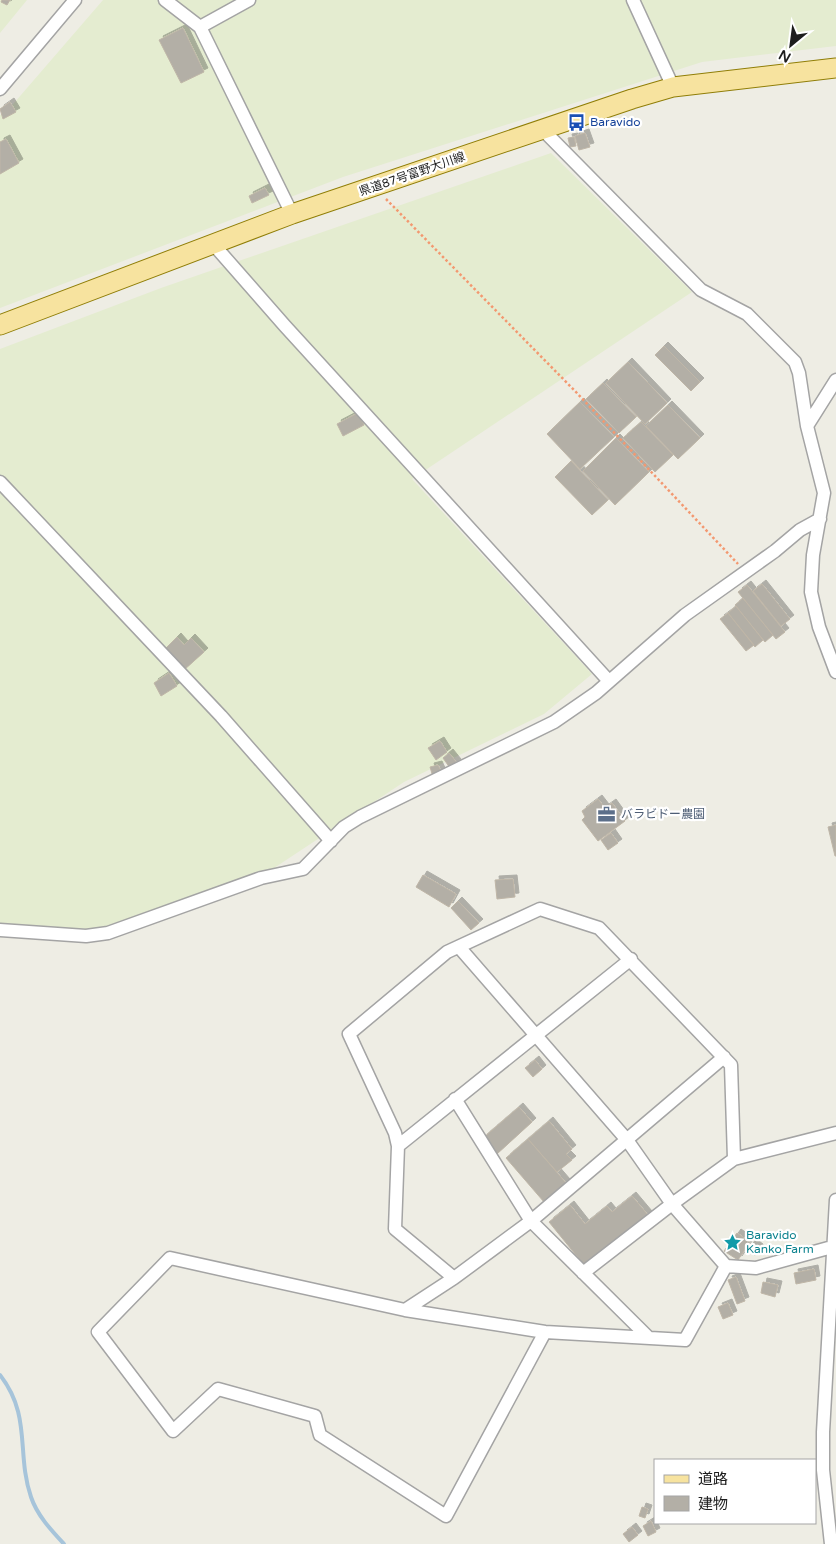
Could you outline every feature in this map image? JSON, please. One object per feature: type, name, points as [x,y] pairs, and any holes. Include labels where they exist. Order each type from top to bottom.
[{"type":"main road","name":"県道87号富野大川線","points":[[0,325],[292,214],[600,109],[673,87],[836,68]]},
{"type":"street","points":[[0,89],[75,0]]},
{"type":"street","points":[[165,0],[200,27],[292,214]]},
{"type":"street","points":[[200,27],[249,0]]},
{"type":"street","points":[[633,0],[673,87]]},
{"type":"street","points":[[542,130],[702,290],[747,314],[788,352],[795,362],[799,373],[807,426],[824,493],[813,555],[811,592],[819,627],[836,672]]},
{"type":"street","points":[[214,245],[285,326],[608,680]]},
{"type":"street","points":[[807,426],[836,380]]},
{"type":"street","points":[[0,482],[221,716],[331,841]]},
{"type":"street","points":[[0,930],[86,936],[108,933],[261,878],[303,869],[344,827],[360,817],[554,722],[596,693],[608,680],[685,615],[776,551],[800,530],[820,520]]},
{"type":"street","points":[[454,1278],[396,1229],[398,1146],[396,1133],[349,1034],[448,952],[540,909],[599,928],[631,959],[731,1065],[734,1159]]},
{"type":"street","points":[[459,947],[627,1140],[672,1204],[726,1266],[756,1268],[832,1247]]},
{"type":"street","points":[[398,1146],[631,959]]},
{"type":"street","points":[[405,1310],[454,1278],[532,1221],[724,1057]]},
{"type":"street","points":[[455,1099],[532,1221],[649,1338]]},
{"type":"street","points":[[583,1273],[734,1159],[836,1133]]},
{"type":"street","points":[[831,1544],[823,1470],[823,1432],[836,1200]]},
{"type":"street","points":[[544,1332],[446,1516],[320,1435],[315,1416],[218,1389],[173,1431],[98,1332],[170,1258],[405,1310],[544,1332],[685,1340],[726,1266]]},
{"type":"path","points":[[374,187],[582,398],[746,572]]},
{"type":"green space","points":[[0,0],[27,0],[0,33]]},
{"type":"green space","points":[[103,0],[836,0],[836,46],[702,62],[343,177],[0,308],[0,115],[8,110]]},
{"type":"green space","points":[[551,153],[692,292],[412,479],[592,674],[544,714],[404,782],[259,878],[92,931],[0,929],[0,349],[161,288]]},
{"type":"building","points":[[2,0],[10,0],[7,5],[1,2]]},
{"type":"building","points":[[183,28],[204,72],[181,83],[159,40]]},
{"type":"building","points":[[10,102],[16,112],[3,119],[0,109]]},
{"type":"building","points":[[585,133],[590,147],[579,150],[575,136]]},
{"type":"building","points":[[574,137],[576,146],[570,147],[568,138]]},
{"type":"building","points":[[6,139],[19,163],[0,174],[0,142]]},
{"type":"building","points":[[265,188],[269,195],[252,203],[249,196]]},
{"type":"building","points":[[664,346],[700,382],[691,391],[655,355]]},
{"type":"building","points":[[628,362],[667,403],[645,424],[606,383]]},
{"type":"building","points":[[603,383],[636,417],[619,433],[586,399]]},
{"type":"building","points":[[580,402],[614,437],[580,469],[547,434]]},
{"type":"building","points":[[668,405],[700,438],[678,459],[646,426]]},
{"type":"building","points":[[358,413],[364,425],[343,436],[337,424]]},
{"type":"building","points":[[641,422],[673,455],[655,472],[623,438]]},
{"type":"building","points":[[616,438],[649,472],[615,505],[583,471]]},
{"type":"building","points":[[571,461],[608,500],[592,515],[555,477]]},
{"type":"building","points":[[762,584],[790,619],[781,626],[753,591]]},
{"type":"building","points":[[747,585],[785,632],[776,639],[738,592]]},
{"type":"building","points":[[743,598],[773,635],[765,642],[735,605]]},
{"type":"building","points":[[736,606],[763,640],[755,647],[728,613]]},
{"type":"building","points":[[728,613],[754,645],[746,651],[720,619]]},
{"type":"building","points":[[177,637],[184,645],[191,638],[204,652],[184,670],[164,650]]},
{"type":"building","points":[[169,673],[177,686],[161,696],[154,683]]},
{"type":"building","points":[[440,741],[447,752],[436,760],[428,748]]},
{"type":"building","points":[[449,753],[457,763],[450,768],[443,758]]},
{"type":"building","points":[[438,765],[442,774],[433,777],[430,767]]},
{"type":"building","points":[[598,799],[605,808],[612,803],[625,821],[598,841],[582,820],[585,817],[582,811]]},
{"type":"building","points":[[836,825],[836,856],[835,856],[828,827]]},
{"type":"building","points":[[611,833],[618,843],[608,850],[601,840]]},
{"type":"building","points":[[423,875],[456,894],[449,907],[416,887]]},
{"type":"building","points":[[513,879],[515,897],[497,899],[495,880]]},
{"type":"building","points":[[458,901],[479,923],[471,930],[451,908]]},
{"type":"building","points":[[535,1060],[542,1069],[533,1077],[525,1068]]},
{"type":"building","points":[[519,1107],[532,1122],[497,1154],[483,1138]]},
{"type":"building","points":[[549,1121],[572,1149],[566,1154],[572,1160],[557,1172],[528,1139]]},
{"type":"building","points":[[528,1139],[566,1183],[544,1202],[506,1158]]},
{"type":"building","points":[[632,1196],[648,1215],[584,1265],[549,1222],[570,1205],[585,1224],[607,1206],[612,1212]]},
{"type":"building","points":[[737,1233],[750,1242],[738,1260],[724,1251]]},
{"type":"building","points":[[752,1243],[759,1248],[755,1255],[747,1250]]},
{"type":"building","points":[[814,1269],[816,1280],[796,1284],[794,1273]]},
{"type":"building","points":[[736,1277],[745,1301],[737,1304],[728,1280]]},
{"type":"building","points":[[763,1282],[778,1285],[775,1297],[761,1293]]},
{"type":"building","points":[[728,1303],[733,1315],[723,1319],[718,1307]]},
{"type":"building","points":[[642,1507],[648,1509],[645,1518],[639,1516]]},
{"type":"building","points":[[651,1521],[656,1532],[648,1536],[643,1526]]},
{"type":"building","points":[[632,1527],[638,1535],[629,1542],[623,1534]]},
{"type":"waterway","points":[[0,1375],[10,1390],[20,1420],[24,1465],[31,1497],[49,1528],[64,1544]]},
{"type":"place","name":"Baravido","points":[[576,122]]},
{"type":"place","name":"バラビドー農園","points":[[607,814]]},
{"type":"place","name":"Baravido Kanko Farm","points":[[732,1242]]}]
